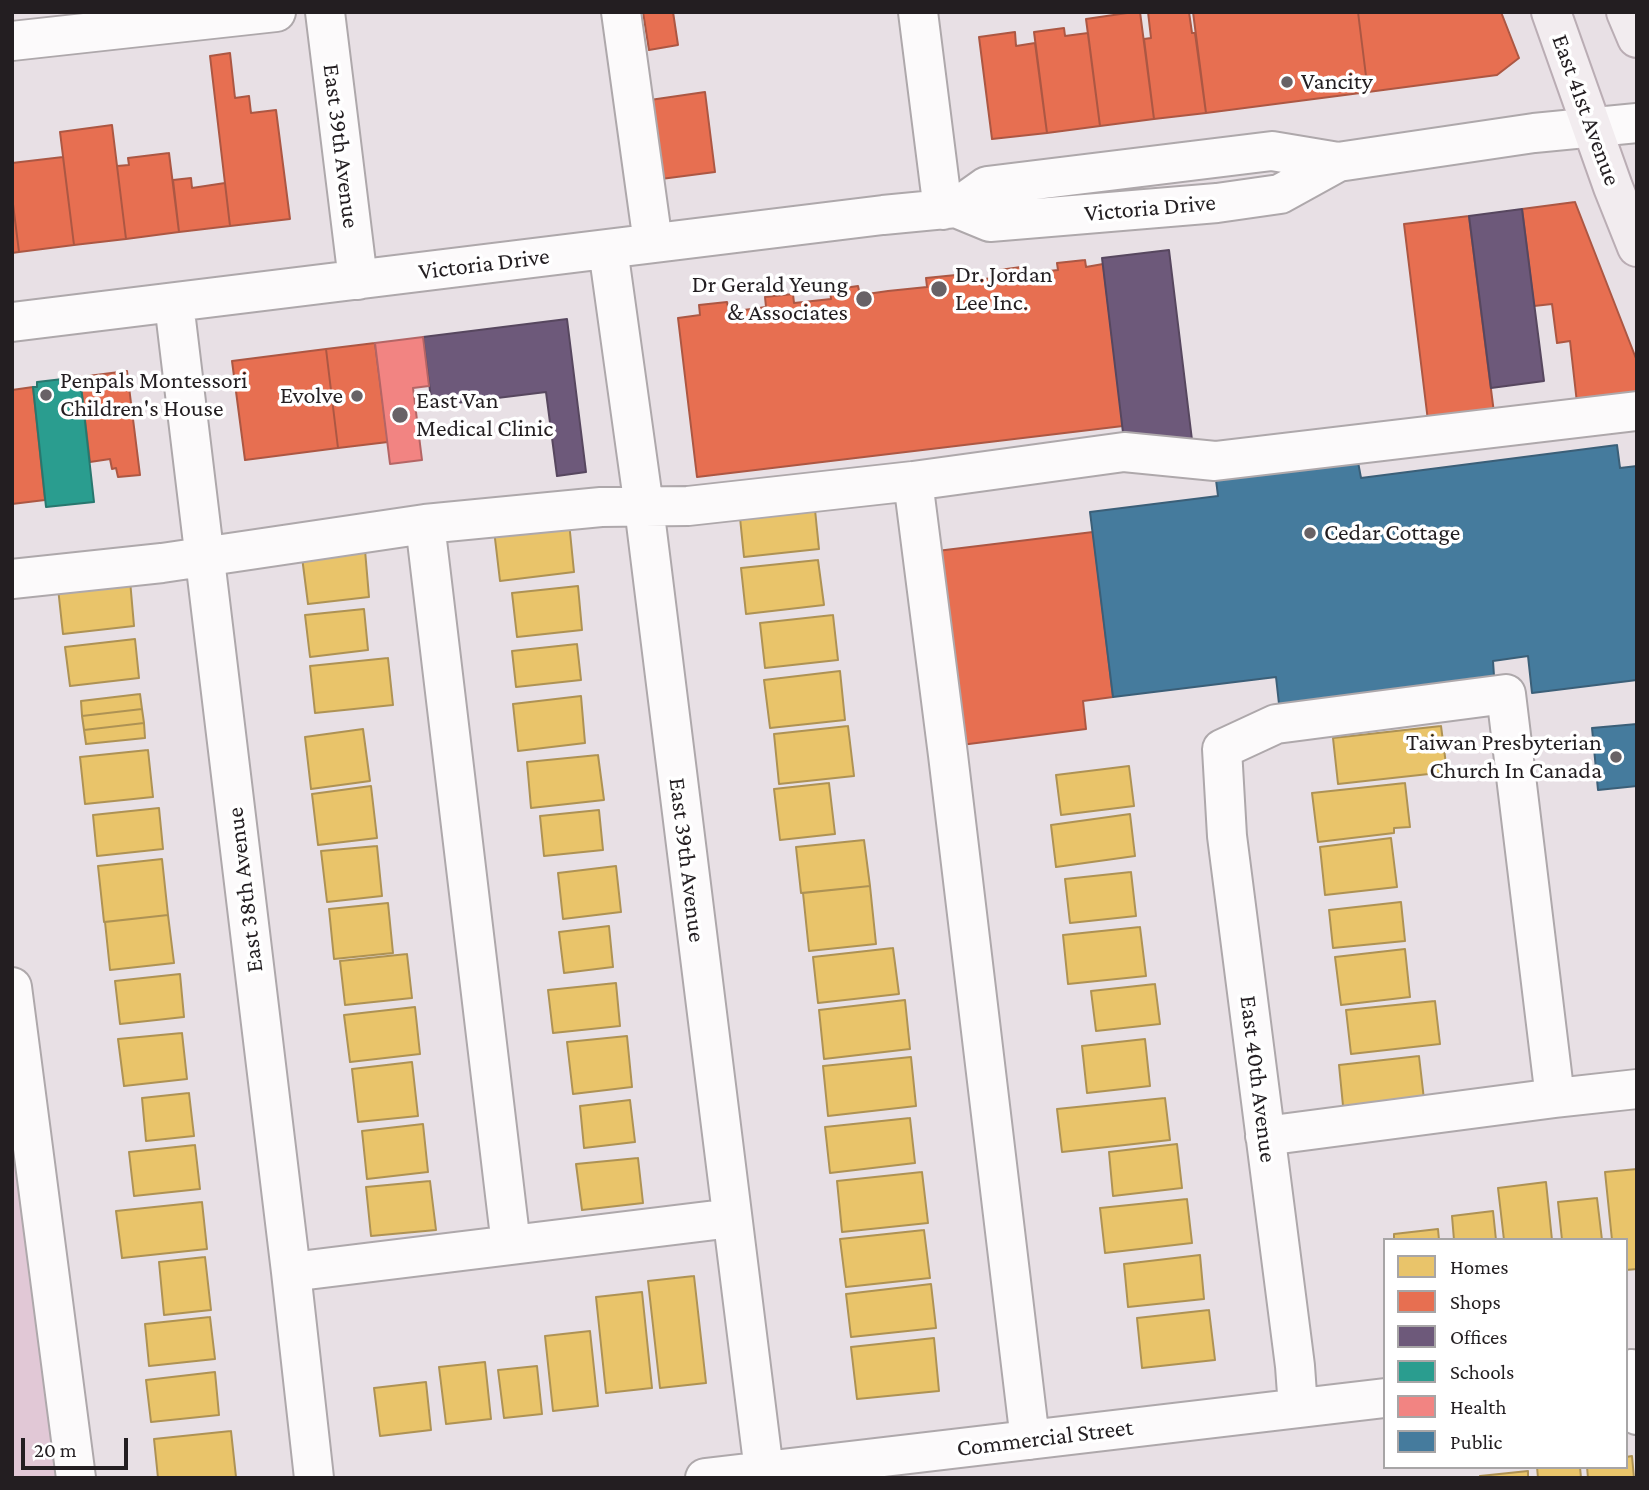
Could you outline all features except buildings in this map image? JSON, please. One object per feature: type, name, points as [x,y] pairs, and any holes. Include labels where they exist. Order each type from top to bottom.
[{"type":"main road","name":"East 41st Avenue","points":[[1551,12],[1637,247]]},
{"type":"main road","points":[[1626,12],[1637,38]]},
{"type":"street","points":[[17,31],[276,12]]},
{"type":"street","name":"East 39th Avenue","points":[[325,12],[358,280]]},
{"type":"street","points":[[621,12],[653,243]]},
{"type":"street","points":[[918,12],[949,209]]},
{"type":"street","name":"Victoria Drive","points":[[12,322],[949,209],[986,186],[1272,151],[1338,162],[1534,133],[1637,122]]},
{"type":"street","name":"East 39th Avenue","points":[[608,249],[644,507],[764,1471]]},
{"type":"street","name":"East 38th Avenue","points":[[174,303],[314,1478]]},
{"type":"street","points":[[12,579],[205,557],[425,524],[601,507],[688,506],[913,481],[1116,453],[1215,461],[1238,459],[1637,411]]},
{"type":"street","points":[[913,481],[1030,1440]]},
{"type":"street","points":[[425,524],[511,1245]]},
{"type":"street","name":"East 40th Avenue","points":[[1298,1408],[1295,1366],[1227,836],[1222,750],[1276,724],[1506,694],[1555,1098]]},
{"type":"street","points":[[12,987],[76,1478]]},
{"type":"street","points":[[1265,1136],[1637,1089]]},
{"type":"street","points":[[291,1272],[732,1218]]},
{"type":"street","points":[[1632,1369],[1637,1415]]},
{"type":"street","name":"Commercial Street","points":[[705,1478],[1383,1398]]},
{"type":"shaded area","points":[[12,1117],[59,1478],[12,1478]]},
{"type":"place","name":"Vancity","points":[[1287,82]]},
{"type":"place","name":"Dr. Jordan Lee Inc.","points":[[939,289]]},
{"type":"place","name":"Dr Gerald Yeung & Associates","points":[[864,299]]},
{"type":"place","name":"Penpals Montessori Children's House","points":[[46,395]]},
{"type":"place","name":"Evolve","points":[[357,396]]},
{"type":"place","name":"East Van Medical Clinic","points":[[400,415]]},
{"type":"place","name":"Cedar Cottage","points":[[1310,533]]},
{"type":"place","name":"Taiwan Presbyterian Church In Canada","points":[[1616,757]]}]
